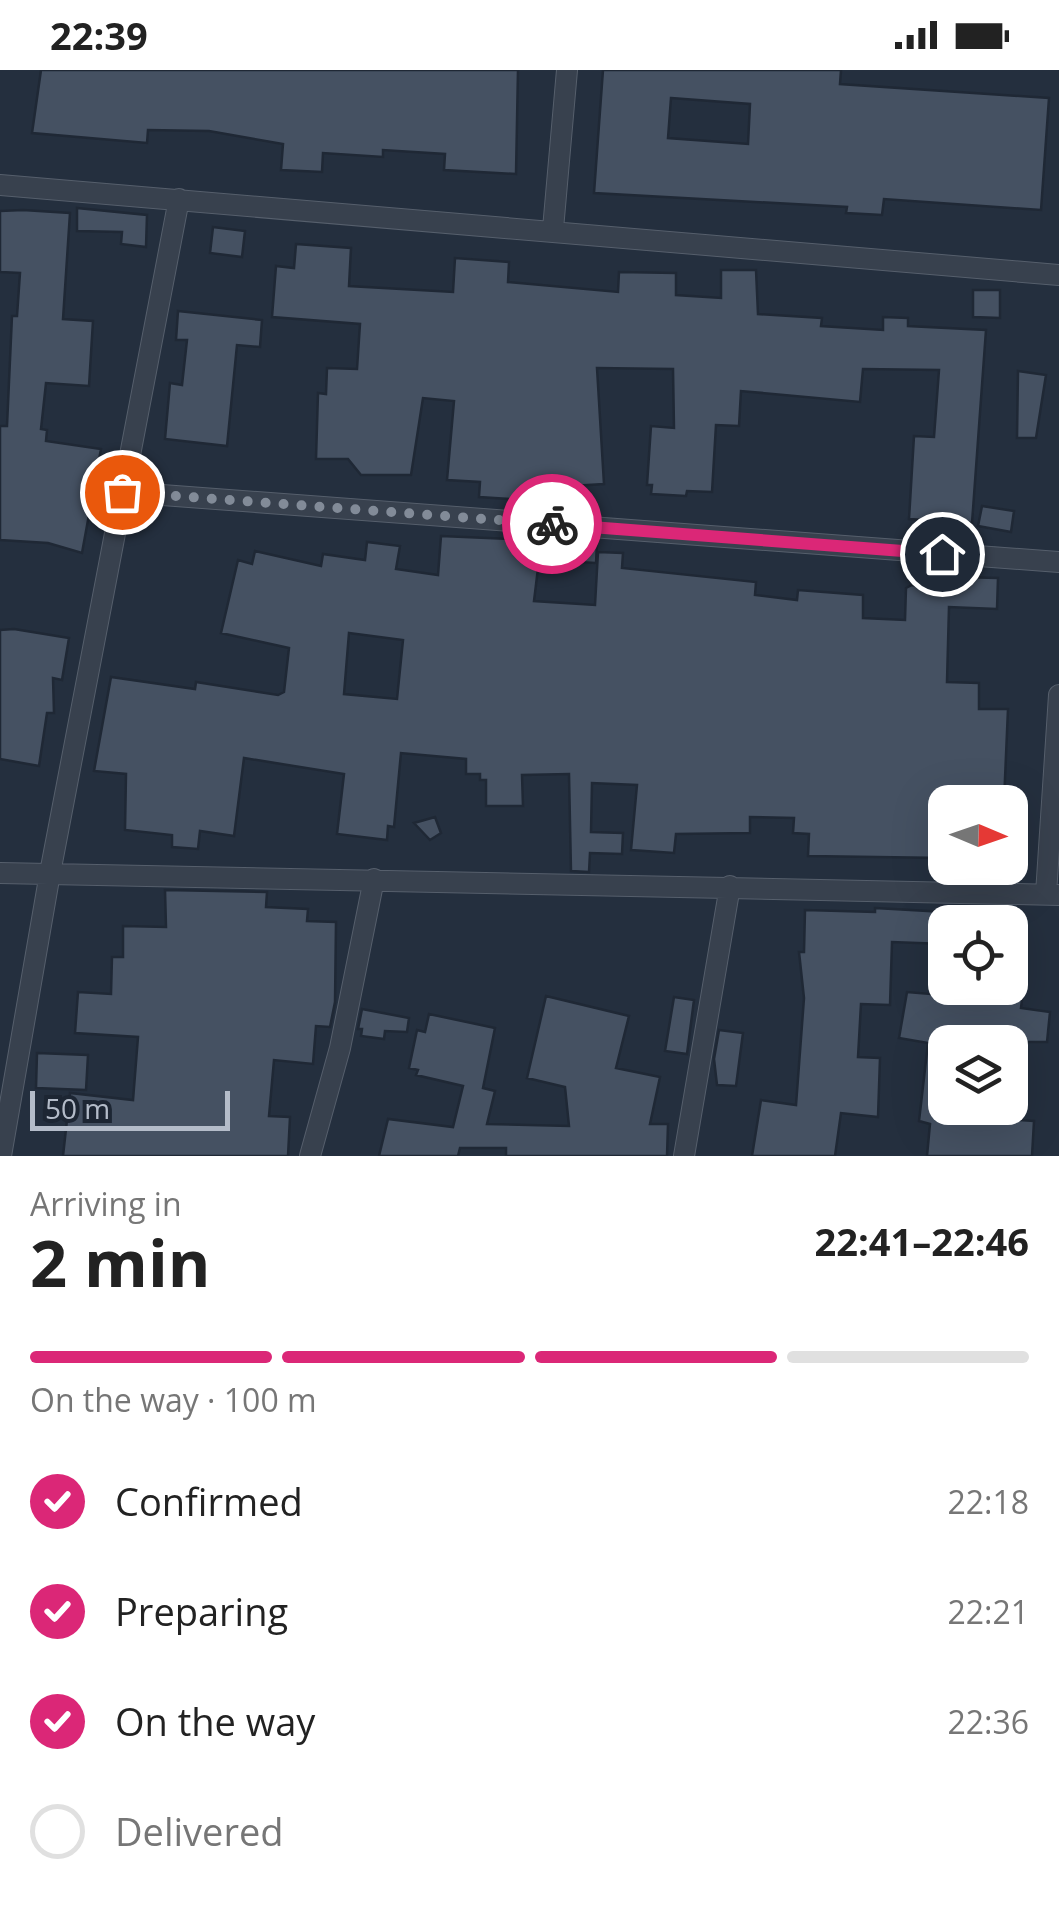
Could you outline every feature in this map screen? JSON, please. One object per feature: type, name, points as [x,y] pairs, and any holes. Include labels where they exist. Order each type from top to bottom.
[{"type":"street","points":[[553,229],[567,70]]},
{"type":"street","points":[[0,186],[553,229],[1059,275]]},
{"type":"street","points":[[2,1156],[50,873],[179,199]]},
{"type":"street","points":[[122,492],[1059,562]]},
{"type":"street","points":[[0,873],[1052,894],[1059,696]]},
{"type":"street","points":[[310,1156],[340,1048],[374,879]]},
{"type":"street","points":[[684,1156],[730,886]]},
{"type":"building","points":[[41,70],[518,70],[516,174],[444,170],[445,154],[383,150],[383,157],[323,153],[322,172],[281,170],[283,144],[209,131],[148,130],[147,143],[32,133]]},
{"type":"building","points":[[603,70],[841,70],[840,84],[1049,98],[1041,210],[884,199],[882,215],[846,213],[847,207],[594,193]],"holes":[[[671,98],[750,104],[748,144],[668,138]]]},
{"type":"building","points":[[77,208],[147,215],[146,247],[121,244],[122,232],[77,231]]},
{"type":"building","points":[[0,211],[70,213],[63,319],[93,321],[89,386],[46,383],[41,429],[47,430],[46,441],[101,449],[82,553],[48,543],[0,540],[0,426],[7,426],[12,316],[17,316],[20,273],[0,272]]},
{"type":"building","points":[[213,227],[245,231],[242,257],[210,253]]},
{"type":"building","points":[[296,244],[351,248],[349,286],[453,292],[455,258],[509,262],[508,282],[618,292],[619,272],[676,273],[676,295],[721,298],[721,270],[756,270],[758,314],[822,318],[821,326],[883,330],[883,317],[908,318],[908,326],[986,330],[972,523],[909,519],[914,436],[934,437],[939,370],[863,369],[860,402],[741,391],[739,426],[716,425],[712,492],[687,491],[686,496],[651,494],[652,485],[647,485],[651,426],[674,428],[673,369],[597,368],[604,484],[540,488],[539,501],[479,497],[480,482],[447,480],[454,401],[423,398],[411,475],[361,475],[348,459],[316,459],[318,393],[326,394],[327,368],[357,369],[360,324],[272,317],[276,266],[294,268]]},
{"type":"building","points":[[973,290],[1000,290],[1000,318],[973,317]]},
{"type":"building","points":[[178,311],[262,320],[260,347],[237,345],[227,446],[165,439],[170,383],[182,385],[187,340],[176,340]]},
{"type":"building","points":[[1018,371],[1046,375],[1036,438],[1017,438]]},
{"type":"building","points":[[982,506],[1014,511],[1011,532],[978,526]]},
{"type":"building","points":[[441,536],[597,543],[596,563],[539,560],[534,601],[595,605],[598,552],[623,553],[622,568],[756,582],[755,595],[797,600],[798,590],[863,595],[863,618],[905,620],[906,588],[912,585],[957,586],[957,577],[998,578],[997,609],[949,607],[947,682],[979,683],[979,709],[1008,709],[1005,785],[928,785],[928,858],[808,856],[809,834],[793,833],[794,818],[750,817],[750,833],[676,834],[674,853],[631,850],[637,785],[592,783],[591,832],[623,833],[622,854],[590,853],[589,872],[571,871],[569,774],[522,775],[523,806],[486,806],[486,780],[480,780],[480,774],[466,774],[466,759],[401,753],[394,827],[388,826],[387,840],[337,834],[344,774],[244,758],[234,836],[200,831],[198,849],[172,847],[172,835],[125,830],[126,774],[94,771],[111,677],[195,689],[196,682],[278,695],[284,692],[289,648],[221,633],[238,560],[252,564],[255,551],[321,566],[323,554],[365,560],[367,542],[400,546],[396,569],[438,575]],"holes":[[[349,633],[403,640],[397,699],[344,694]]]},
{"type":"building","points":[[0,630],[69,638],[62,680],[53,678],[54,713],[47,713],[39,766],[0,759]]},
{"type":"building","points":[[435,817],[441,833],[430,840],[414,823]]},
{"type":"building","points":[[165,890],[267,892],[266,907],[308,909],[307,921],[336,922],[335,1002],[330,1027],[316,1026],[313,1064],[274,1060],[269,1116],[290,1117],[288,1156],[63,1156],[70,1093],[133,1100],[138,1037],[75,1033],[78,992],[111,994],[112,957],[123,957],[123,926],[166,927]]},
{"type":"building","points":[[875,908],[928,911],[928,943],[892,942],[890,1005],[861,1004],[858,1057],[880,1058],[878,1117],[841,1113],[835,1156],[752,1156],[761,1100],[796,1105],[804,998],[799,952],[804,952],[805,910],[875,912]]},
{"type":"building","points":[[907,992],[928,994],[928,1005],[1021,1005],[1021,1008],[1050,1012],[1047,1042],[1028,1042],[1028,1025],[928,1025],[928,1043],[899,1038]]},
{"type":"building","points":[[546,996],[629,1016],[616,1068],[660,1077],[650,1124],[668,1124],[667,1156],[506,1156],[506,1148],[460,1148],[458,1156],[379,1156],[388,1119],[453,1127],[463,1086],[416,1075],[418,1070],[409,1068],[417,1030],[425,1032],[429,1014],[495,1028],[483,1088],[495,1091],[487,1124],[569,1126],[565,1087],[527,1078]]},
{"type":"building","points":[[674,997],[694,1000],[687,1054],[665,1051]]},
{"type":"building","points":[[362,1009],[409,1018],[407,1032],[385,1031],[384,1039],[361,1036],[362,1029],[358,1029]]},
{"type":"building","points":[[719,1030],[743,1033],[736,1086],[717,1085],[714,1059]]},
{"type":"building","points":[[928,1043],[928,1123],[919,1121]]},
{"type":"building","points":[[37,1053],[88,1055],[86,1090],[36,1088]]},
{"type":"building","points":[[1028,1121],[1034,1121],[1032,1156],[927,1156],[930,1125],[1028,1125]]},
{"type":"way so far","points":[[122,492],[552,524]]},
{"type":"route","points":[[552,524],[942,554]]}]
